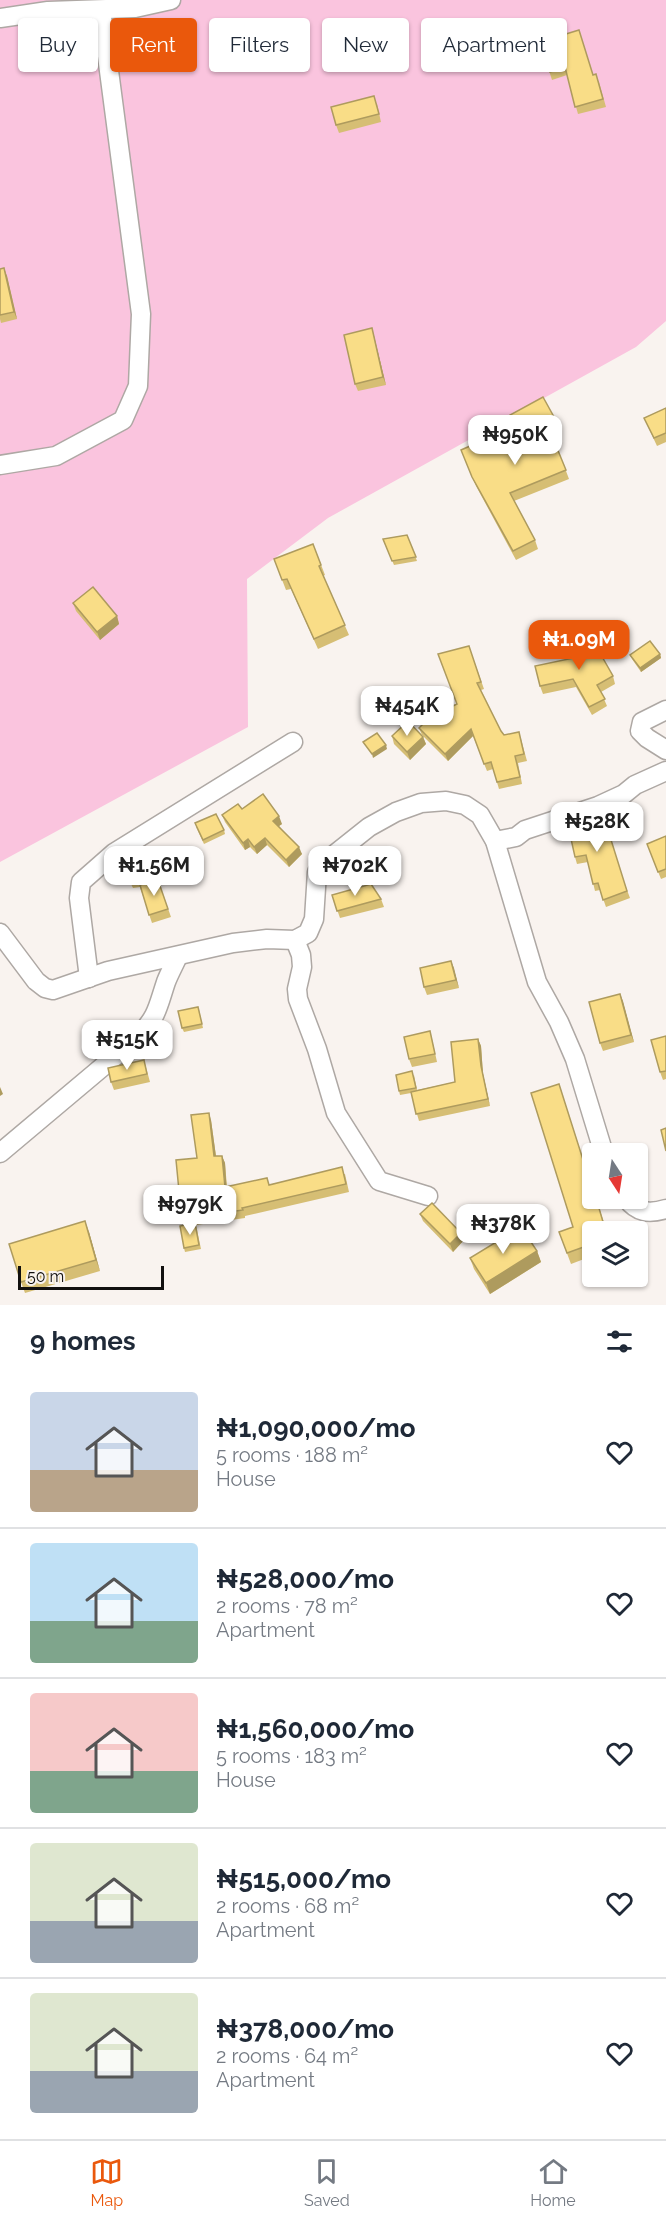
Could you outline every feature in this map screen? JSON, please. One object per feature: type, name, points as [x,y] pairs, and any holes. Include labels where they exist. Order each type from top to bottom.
[{"type":"street","points":[[0,18],[48,11],[135,8],[171,0]]},
{"type":"street","points":[[0,465],[56,456],[123,420],[138,386],[141,314],[101,10]]},
{"type":"street","points":[[666,710],[642,722],[640,730],[647,738],[666,750]]},
{"type":"street","points":[[89,978],[79,898],[81,882],[114,854],[292,742]]},
{"type":"street","points":[[495,841],[516,837],[525,830],[598,806],[666,771]]},
{"type":"street","points":[[0,933],[36,981],[45,988],[53,990],[89,978],[233,943],[267,939],[295,940],[308,933],[314,919],[316,872],[369,827],[396,812],[421,803],[446,801],[465,805],[480,815],[495,841],[537,982],[559,1022],[574,1059],[601,1143]]},
{"type":"street","points":[[295,940],[302,967],[297,989],[298,999],[317,1049],[336,1113],[380,1181],[428,1196]]},
{"type":"street","points":[[0,1153],[138,1037],[151,1023],[178,956]]},
{"type":"street","points":[[151,962],[166,981]]},
{"type":"street","points":[[638,1209],[651,1212],[666,1209]]},
{"type":"shaded area","points":[[0,0],[666,0],[666,321],[636,347],[328,518],[247,579],[248,727],[0,862]]},
{"type":"building","points":[[579,30],[603,99],[575,107],[566,72],[567,34]]},
{"type":"building","points":[[374,96],[379,114],[336,125],[331,107]]},
{"type":"building","points":[[4,268],[14,312],[0,315],[0,269]]},
{"type":"building","points":[[372,328],[383,377],[355,384],[344,335]]},
{"type":"building","points":[[543,397],[559,426],[550,431],[566,470],[510,493],[535,540],[513,551],[472,477],[461,450],[516,426],[510,415]]},
{"type":"building","points":[[666,408],[666,433],[654,438],[644,418]]},
{"type":"building","points":[[407,535],[416,557],[392,561],[383,539]]},
{"type":"building","points":[[313,544],[321,565],[319,566],[345,625],[314,639],[287,579],[282,580],[274,559]]},
{"type":"building","points":[[93,587],[117,616],[97,632],[73,603]]},
{"type":"building","points":[[588,632],[613,676],[597,685],[605,699],[589,707],[573,679],[540,686],[535,666],[583,656],[574,639]]},
{"type":"building","points":[[650,641],[660,654],[640,668],[630,655]]},
{"type":"building","points":[[469,646],[481,682],[477,683],[501,731],[504,735],[519,732],[524,754],[515,756],[520,777],[497,782],[491,762],[484,764],[471,729],[445,754],[419,728],[430,717],[457,704],[438,654]]},
{"type":"building","points":[[408,721],[423,737],[407,752],[392,736]]},
{"type":"building","points":[[377,733],[386,745],[372,754],[363,742]]},
{"type":"building","points":[[263,794],[279,816],[273,821],[299,847],[286,860],[265,838],[254,847],[248,839],[243,843],[222,815],[238,804],[242,809]]},
{"type":"building","points":[[599,810],[604,828],[607,827],[627,891],[603,900],[598,883],[593,884],[586,855],[575,857],[567,821]]},
{"type":"building","points":[[216,814],[224,830],[203,840],[195,823]]},
{"type":"building","points":[[666,836],[666,869],[658,872],[647,844]]},
{"type":"building","points":[[147,862],[151,880],[131,884],[128,867]]},
{"type":"building","points":[[158,880],[168,909],[149,915],[140,885]]},
{"type":"building","points":[[371,884],[381,899],[337,911],[332,895]]},
{"type":"building","points":[[451,961],[456,980],[424,987],[420,968]]},
{"type":"building","points":[[620,994],[631,1035],[600,1043],[589,1002]]},
{"type":"building","points":[[198,1007],[202,1024],[182,1028],[178,1011]]},
{"type":"building","points":[[430,1031],[435,1054],[409,1059],[404,1037]]},
{"type":"building","points":[[666,1036],[666,1071],[660,1072],[651,1040]]},
{"type":"building","points":[[478,1039],[488,1099],[416,1114],[411,1092],[455,1082],[451,1042]]},
{"type":"building","points":[[144,1060],[147,1074],[111,1082],[108,1068]]},
{"type":"building","points":[[412,1071],[416,1088],[399,1091],[396,1075]]},
{"type":"building","points":[[559,1084],[582,1156],[582,1209],[599,1209],[603,1221],[582,1221],[582,1248],[567,1253],[559,1232],[573,1227],[531,1093]]},
{"type":"building","points":[[209,1113],[214,1156],[222,1156],[225,1187],[267,1178],[269,1185],[342,1167],[346,1184],[242,1208],[243,1210],[189,1218],[185,1190],[179,1191],[176,1160],[197,1158],[191,1115]]},
{"type":"building","points":[[666,1128],[666,1151],[661,1130]]},
{"type":"building","points":[[432,1203],[461,1233],[450,1244],[420,1214]]},
{"type":"building","points":[[85,1221],[96,1260],[21,1282],[9,1244]]},
{"type":"building","points":[[195,1223],[199,1245],[184,1248],[180,1226]]},
{"type":"building","points":[[521,1227],[537,1251],[486,1283],[470,1258]]}]
